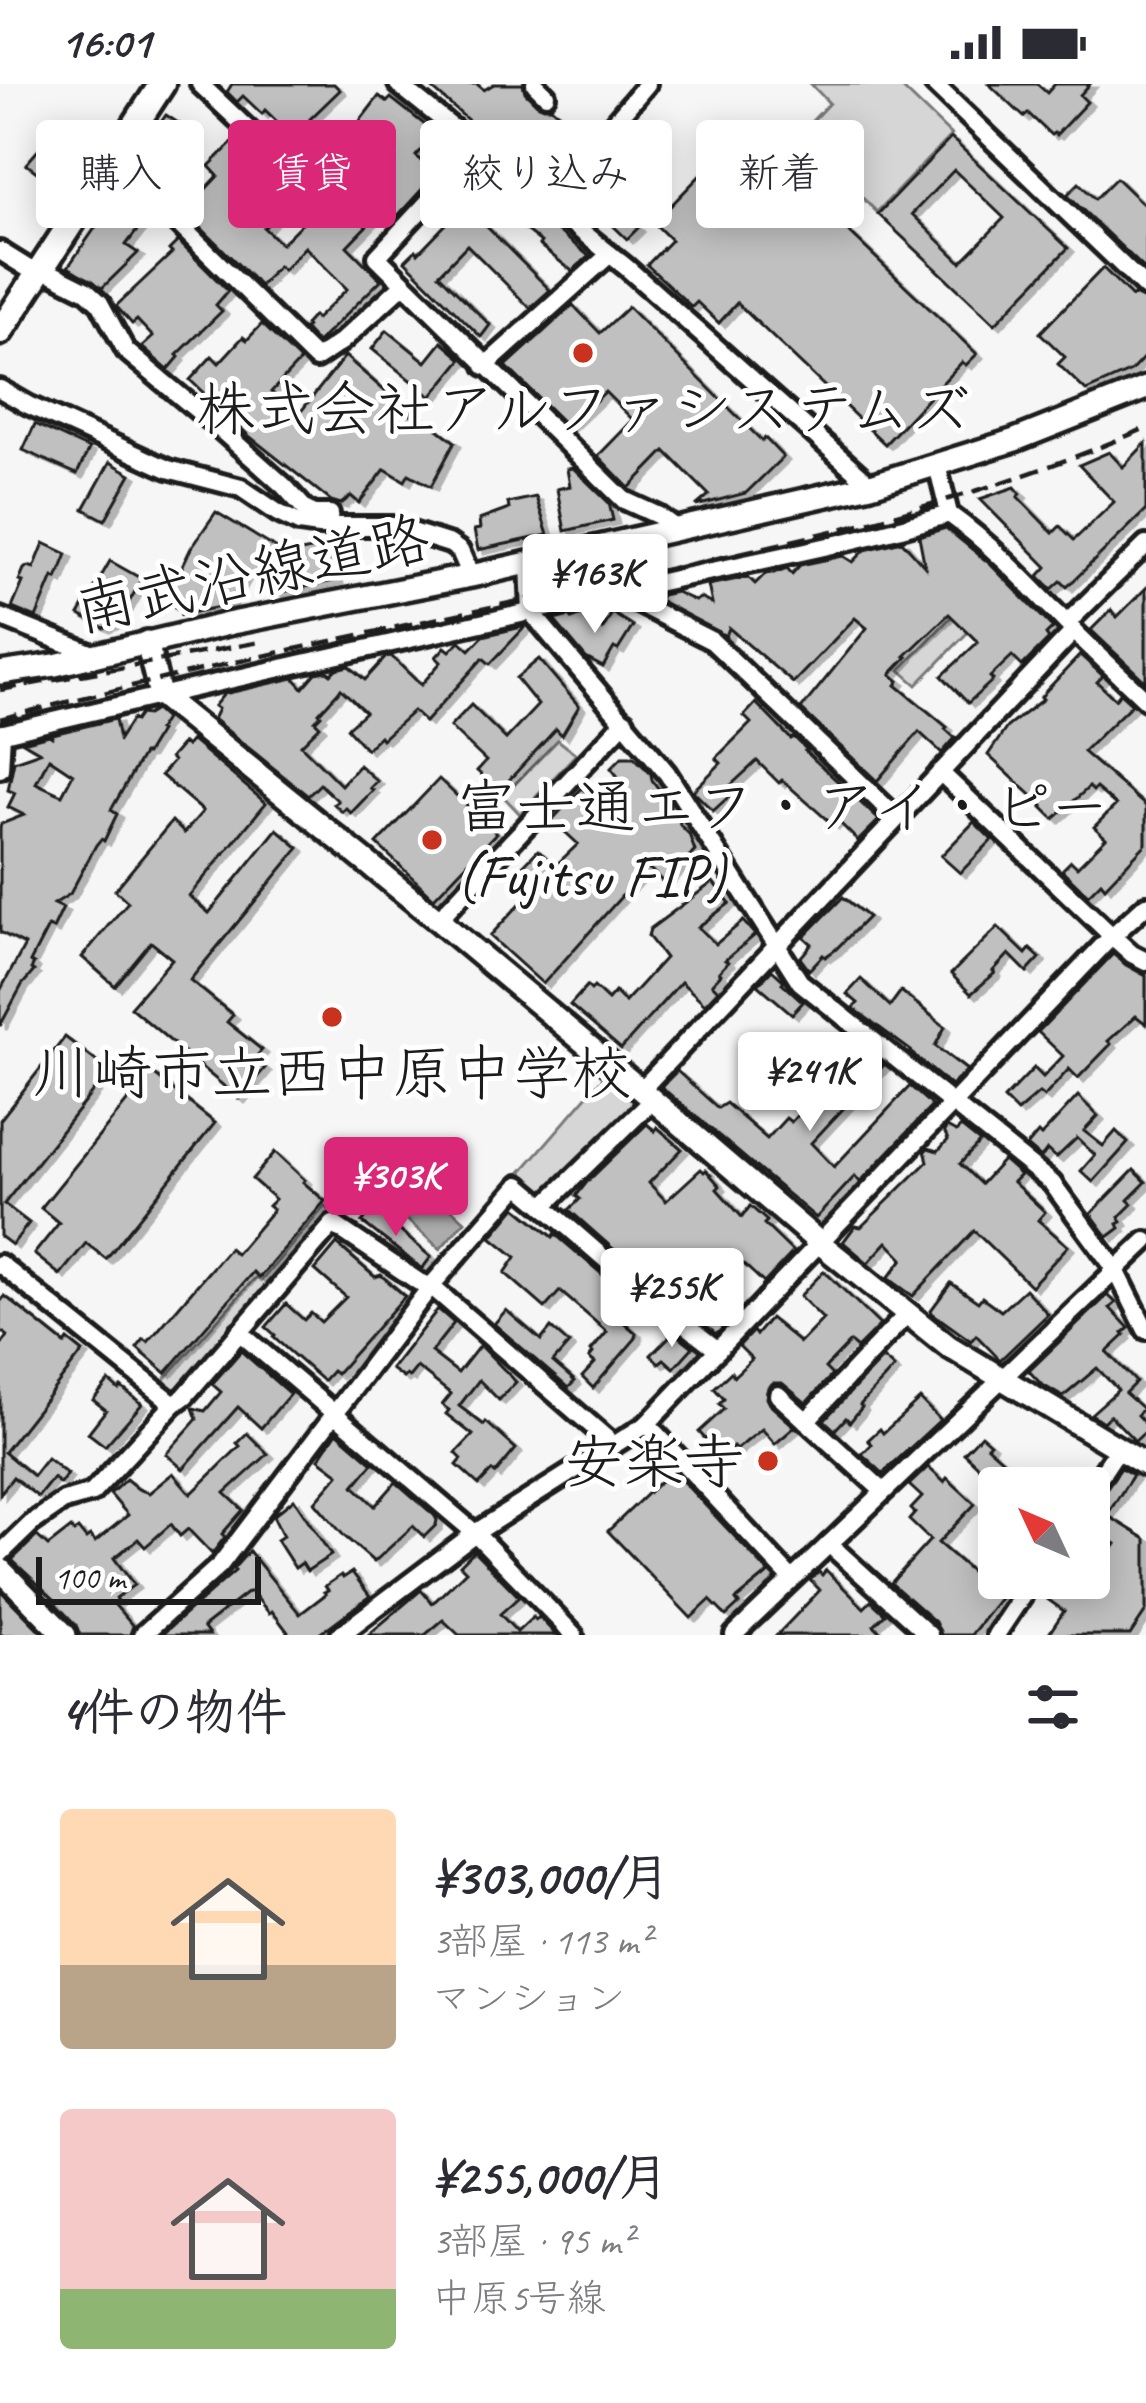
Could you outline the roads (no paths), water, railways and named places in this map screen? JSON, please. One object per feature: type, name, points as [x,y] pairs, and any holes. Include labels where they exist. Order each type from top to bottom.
[{"type":"main road","points":[[139,120],[162,84]]},
{"type":"main road","points":[[0,332],[68,228]]},
{"type":"street","points":[[200,84],[238,120]]},
{"type":"street","points":[[398,84],[443,120]]},
{"type":"street","points":[[616,120],[647,84]]},
{"type":"street","points":[[934,84],[1146,288]]},
{"type":"street","points":[[420,210],[376,257],[624,500],[678,530]]},
{"type":"street","points":[[183,228],[316,359],[404,284]]},
{"type":"street","points":[[579,228],[871,485]]},
{"type":"street","points":[[0,251],[87,291],[100,303],[126,351],[221,430],[306,510],[336,514],[352,524]]},
{"type":"street","points":[[485,366],[610,254]]},
{"type":"street","name":"南武沿線道路","points":[[0,673],[471,576],[871,485],[1015,440],[1146,388]]},
{"type":"street","points":[[0,389],[168,469],[241,488],[299,523],[393,526],[450,544],[460,551],[471,576]]},
{"type":"street","points":[[937,465],[949,514],[1007,561],[1146,700]]},
{"type":"street","points":[[0,769],[1,734],[844,543],[949,514]]},
{"type":"street","points":[[544,1207],[777,945],[1146,545]]},
{"type":"street","points":[[529,562],[531,612],[667,773],[800,982],[1052,1183],[1116,1270],[1146,1330]]},
{"type":"street","points":[[616,592],[712,641],[897,818]]},
{"type":"street","points":[[0,617],[93,654]]},
{"type":"street","points":[[147,642],[160,695],[437,920],[821,1244],[948,1346],[1146,1465]]},
{"type":"street","points":[[437,920],[625,722]]},
{"type":"street","points":[[940,772],[1112,936],[1146,961]]},
{"type":"street","points":[[340,1635],[475,1533],[647,1424],[1146,905]]},
{"type":"street","points":[[142,1635],[220,1565],[431,1286],[519,1185],[718,1351]]},
{"type":"street","points":[[0,1554],[64,1501],[92,1493],[185,1396],[333,1224],[431,1286],[613,1444]]},
{"type":"street","points":[[734,1635],[1146,1240]]},
{"type":"street","points":[[0,1264],[174,1404]]},
{"type":"street","points":[[806,1421],[908,1313]]},
{"type":"street","points":[[239,1332],[475,1533],[574,1635]]},
{"type":"street","points":[[778,1395],[883,1491]]},
{"type":"street","points":[[647,1424],[792,1579]]},
{"type":"street","points":[[1106,1467],[1118,1449]]},
{"type":"street","points":[[830,1544],[929,1635]]},
{"type":"street","points":[[0,1569],[65,1635]]},
{"type":"street","points":[[996,1635],[1020,1599]]},
{"type":"railway","points":[[0,719],[817,535],[1015,478],[1146,428]]},
{"type":"railway","points":[[0,690],[260,642]]},
{"type":"place","name":"株式会社アルファシステムズ","points":[[583,353]]},
{"type":"place","name":"富士通エフ・アイ・ピー (Fujitsu FIP)","points":[[432,840]]},
{"type":"place","name":"川崎市立西中原中学校","points":[[332,1017]]},
{"type":"place","name":"安楽寺","points":[[768,1461]]}]
